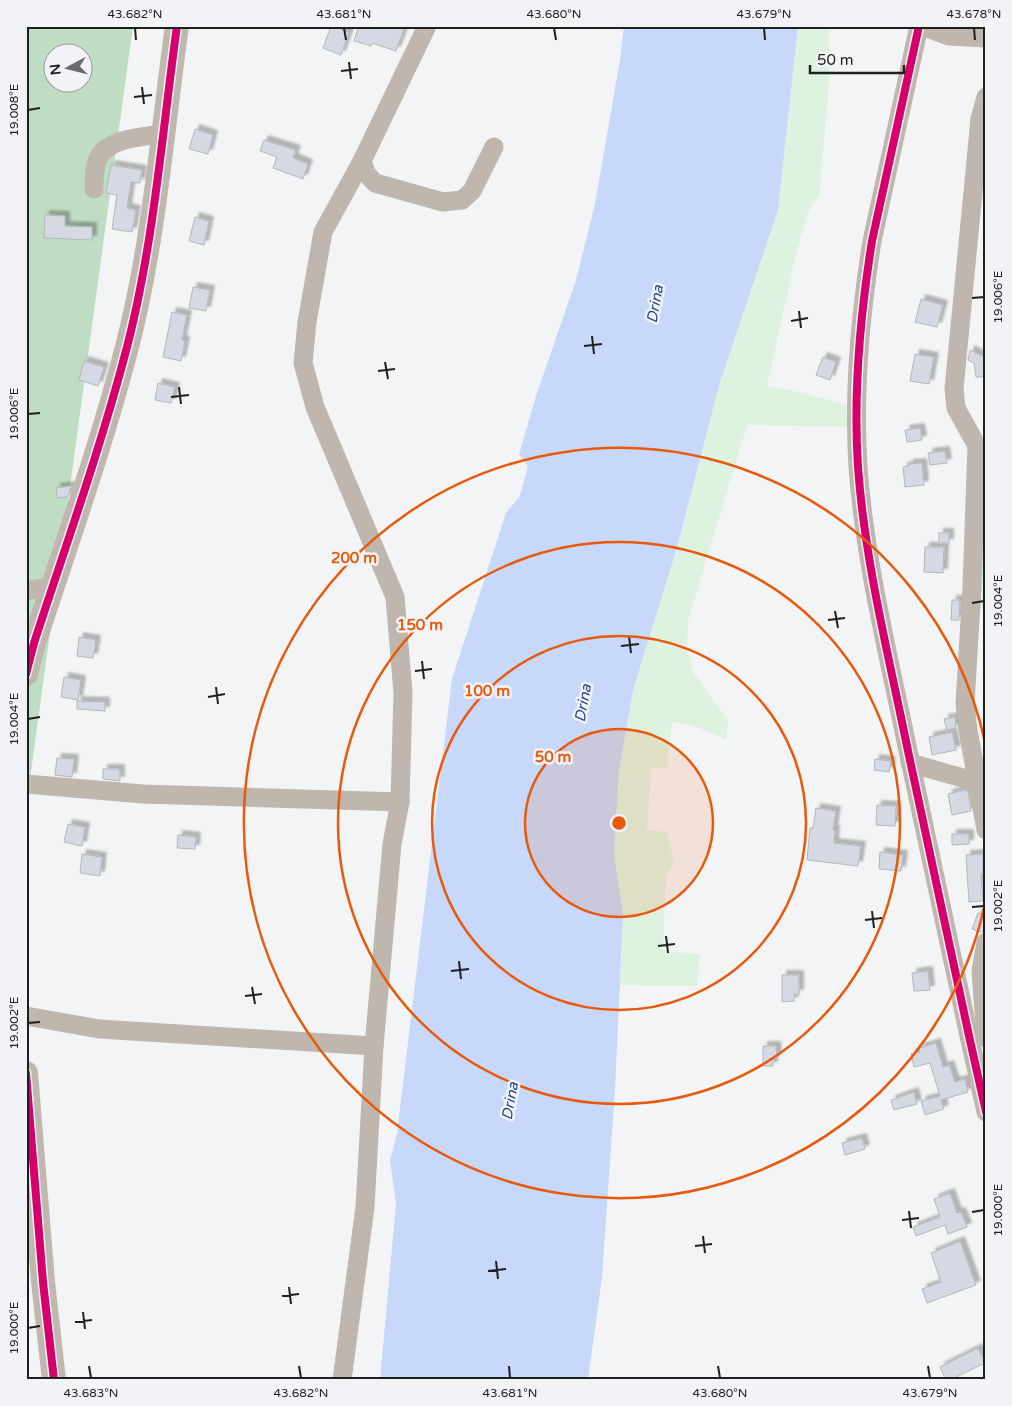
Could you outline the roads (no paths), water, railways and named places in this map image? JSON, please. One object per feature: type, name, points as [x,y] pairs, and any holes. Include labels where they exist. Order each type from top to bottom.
[{"type":"main road","points":[[26,674],[34,643],[104,426],[127,347],[152,218],[177,26]]},
{"type":"main road","points":[[26,1073],[33,1245],[47,1323],[54,1380]]},
{"type":"street","points":[[342,1380],[365,1207],[374,1046],[392,844],[400,802],[403,693],[395,597],[315,407],[303,362],[307,322],[323,232],[362,161],[427,26]]},
{"type":"street","points":[[986,38],[949,36],[920,26],[872,241],[858,341],[856,388],[858,468],[873,581],[910,763],[986,1112]]},
{"type":"street","points":[[986,97],[980,119],[954,389],[956,408],[977,446],[972,586],[965,704],[986,830]]},
{"type":"street","points":[[94,189],[95,168],[101,152],[110,146],[125,141],[163,134]]},
{"type":"street","points":[[362,161],[366,173],[375,183],[443,202],[462,200],[472,191],[494,147]]},
{"type":"street","points":[[26,591],[52,586]]},
{"type":"street","points":[[910,763],[977,782]]},
{"type":"street","points":[[26,784],[143,794],[400,802]]},
{"type":"street","points":[[986,942],[981,971],[986,1038]]},
{"type":"street","points":[[26,1016],[99,1029],[374,1046]]},
{"type":"water","name":"Drina","points":[[624,26],[798,26],[778,210],[720,382],[676,551],[633,690],[619,771],[614,853],[623,914],[615,1090],[602,1277],[588,1380],[380,1380],[396,1204],[390,1161],[397,1133],[452,679],[506,513],[520,496],[528,466],[519,455],[536,396],[576,280],[595,204],[620,60]]}]
